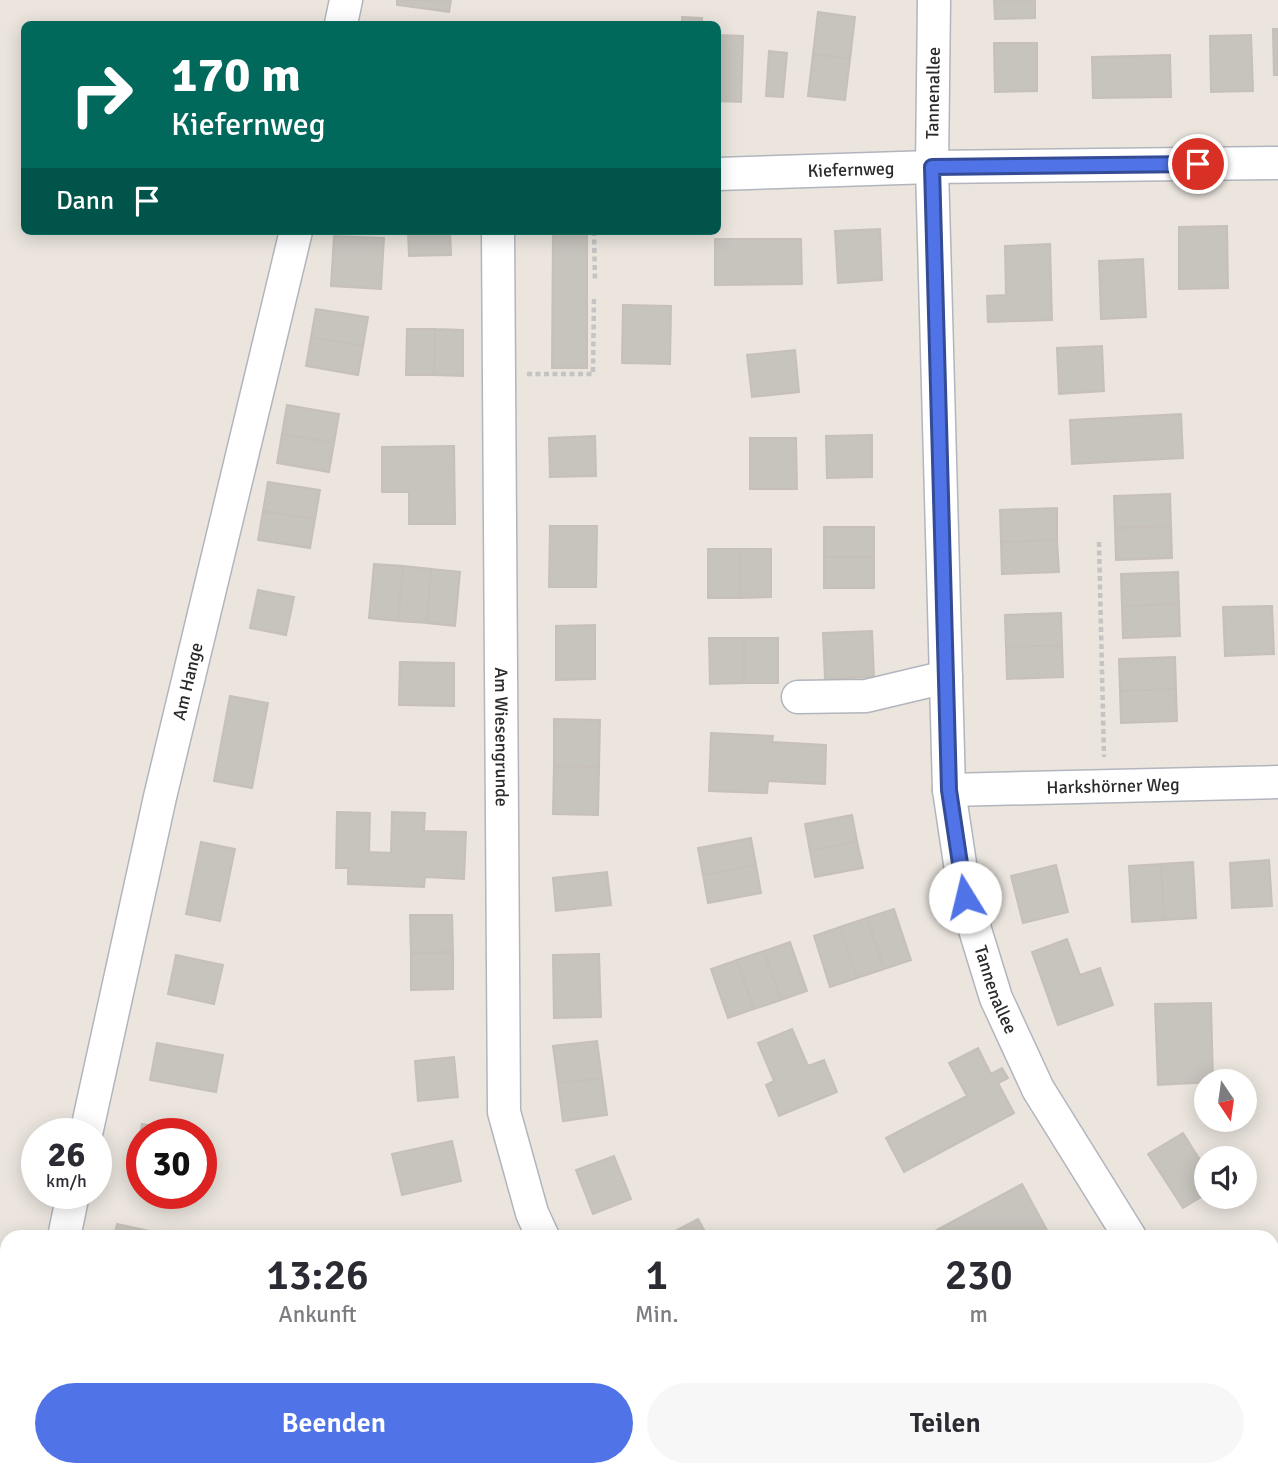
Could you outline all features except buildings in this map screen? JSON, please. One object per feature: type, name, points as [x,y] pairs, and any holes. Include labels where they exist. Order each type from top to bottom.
[{"type":"street","points":[[342,21],[346,0]]},
{"type":"street","name":"Tannenallee","points":[[934,0],[932,167],[949,790],[965,897],[996,998],[1038,1089],[1126,1230]]},
{"type":"street","name":"Kiefernweg","points":[[721,174],[932,167],[1278,163]]},
{"type":"street","name":"Am Hange","points":[[90,1118],[160,797],[295,235]]},
{"type":"street","name":"Am Wiesengrunde","points":[[498,235],[504,1112],[539,1230]]},
{"type":"street","points":[[798,697],[866,696],[946,677]]},
{"type":"street","name":"Harkshörner Weg","points":[[949,790],[1278,782]]},
{"type":"street","points":[[66,1230],[71,1209]]},
{"type":"path","points":[[594,235],[595,282]]},
{"type":"path","points":[[499,373],[593,374],[594,298]]},
{"type":"path","points":[[1099,542],[1105,786]]},
{"type":"route","points":[[965,897],[949,790],[932,167],[1198,164]]}]
